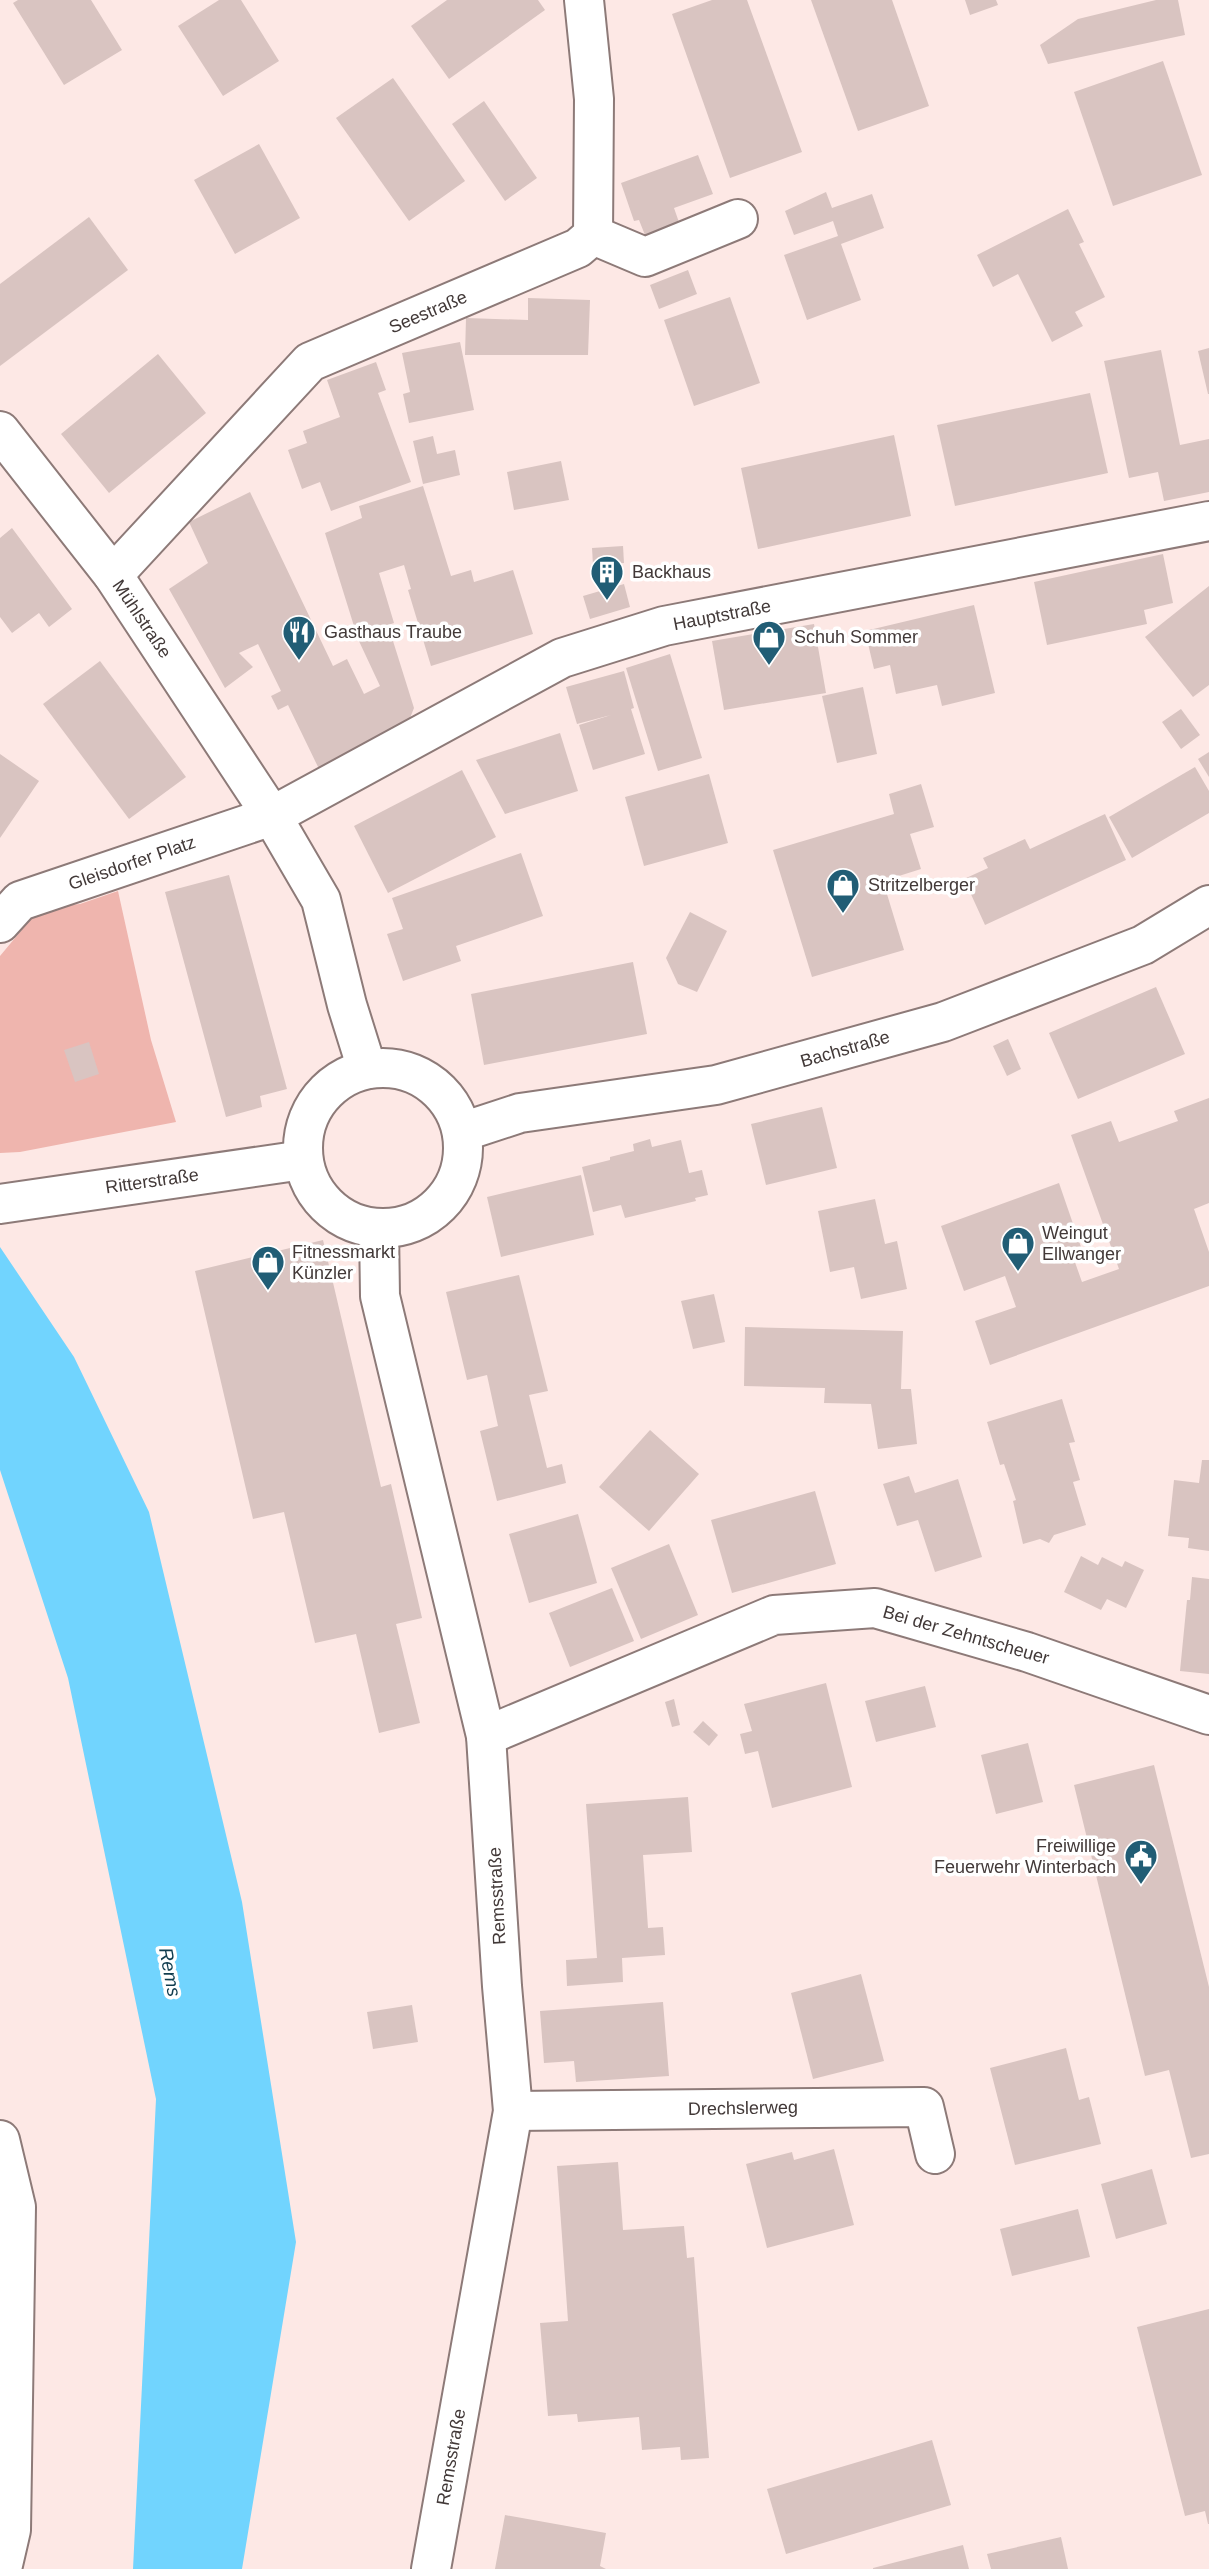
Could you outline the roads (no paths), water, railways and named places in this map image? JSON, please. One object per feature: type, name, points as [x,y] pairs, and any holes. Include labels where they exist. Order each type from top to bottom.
[{"type":"street","points":[[584,0],[594,99],[593,235],[645,257],[738,219]]},
{"type":"street","name":"Seestraße","points":[[113,575],[310,362],[578,248],[593,235]]},
{"type":"street","name":"Mühlstraße","points":[[0,431],[113,575],[272,816]]},
{"type":"street","name":"Hauptstraße","points":[[272,816],[562,658],[664,626],[1209,521]]},
{"type":"street","points":[[272,816],[321,900],[347,1005],[367,1069]]},
{"type":"street","name":"Gleisdorfer Platz","points":[[7,903],[272,816]]},
{"type":"street","name":"Bachstraße","points":[[462,1132],[520,1113],[716,1085],[943,1022],[1143,945],[1209,905]]},
{"type":"street","points":[[392,1068],[416,1074],[438,1088],[453,1108],[462,1132],[463,1156],[458,1180],[445,1201],[426,1216],[403,1226],[379,1229],[352,1223],[329,1208],[312,1186],[303,1160],[304,1135],[311,1112],[325,1092],[344,1077],[367,1069],[392,1068]]},
{"type":"street","name":"Ritterstraße","points":[[16,1201],[303,1160]]},
{"type":"street","name":"Remsstraße","points":[[379,1229],[380,1296],[486,1736],[513,2111],[431,2569]]},
{"type":"street","name":"Bei der Zehntscheuer","points":[[486,1736],[774,1615],[875,1608],[1027,1652],[1209,1715]]},
{"type":"street","name":"Drechslerweg","points":[[513,2111],[924,2106],[936,2154]]},
{"type":"street","points":[[0,2140],[16,2207],[11,2530],[2,2569]]},
{"type":"water","name":"Rems","points":[[0,1247],[74,1357],[149,1512],[242,1902],[296,2242],[242,2569],[133,2569],[156,2099],[68,1678],[0,1470]]},
{"type":"place","name":"Backhaus","points":[[607,602]]},
{"type":"place","name":"Gasthaus Traube","points":[[299,662]]},
{"type":"place","name":"Schuh Sommer","points":[[769,667]]},
{"type":"place","name":"Stritzelberger","points":[[843,915]]},
{"type":"place","name":"Weingut Ellwanger","points":[[1018,1273]]},
{"type":"place","name":"Fitnessmarkt Künzler","points":[[268,1292]]},
{"type":"place","name":"Freiwillige Feuerwehr Winterbach","points":[[1141,1886]]}]
